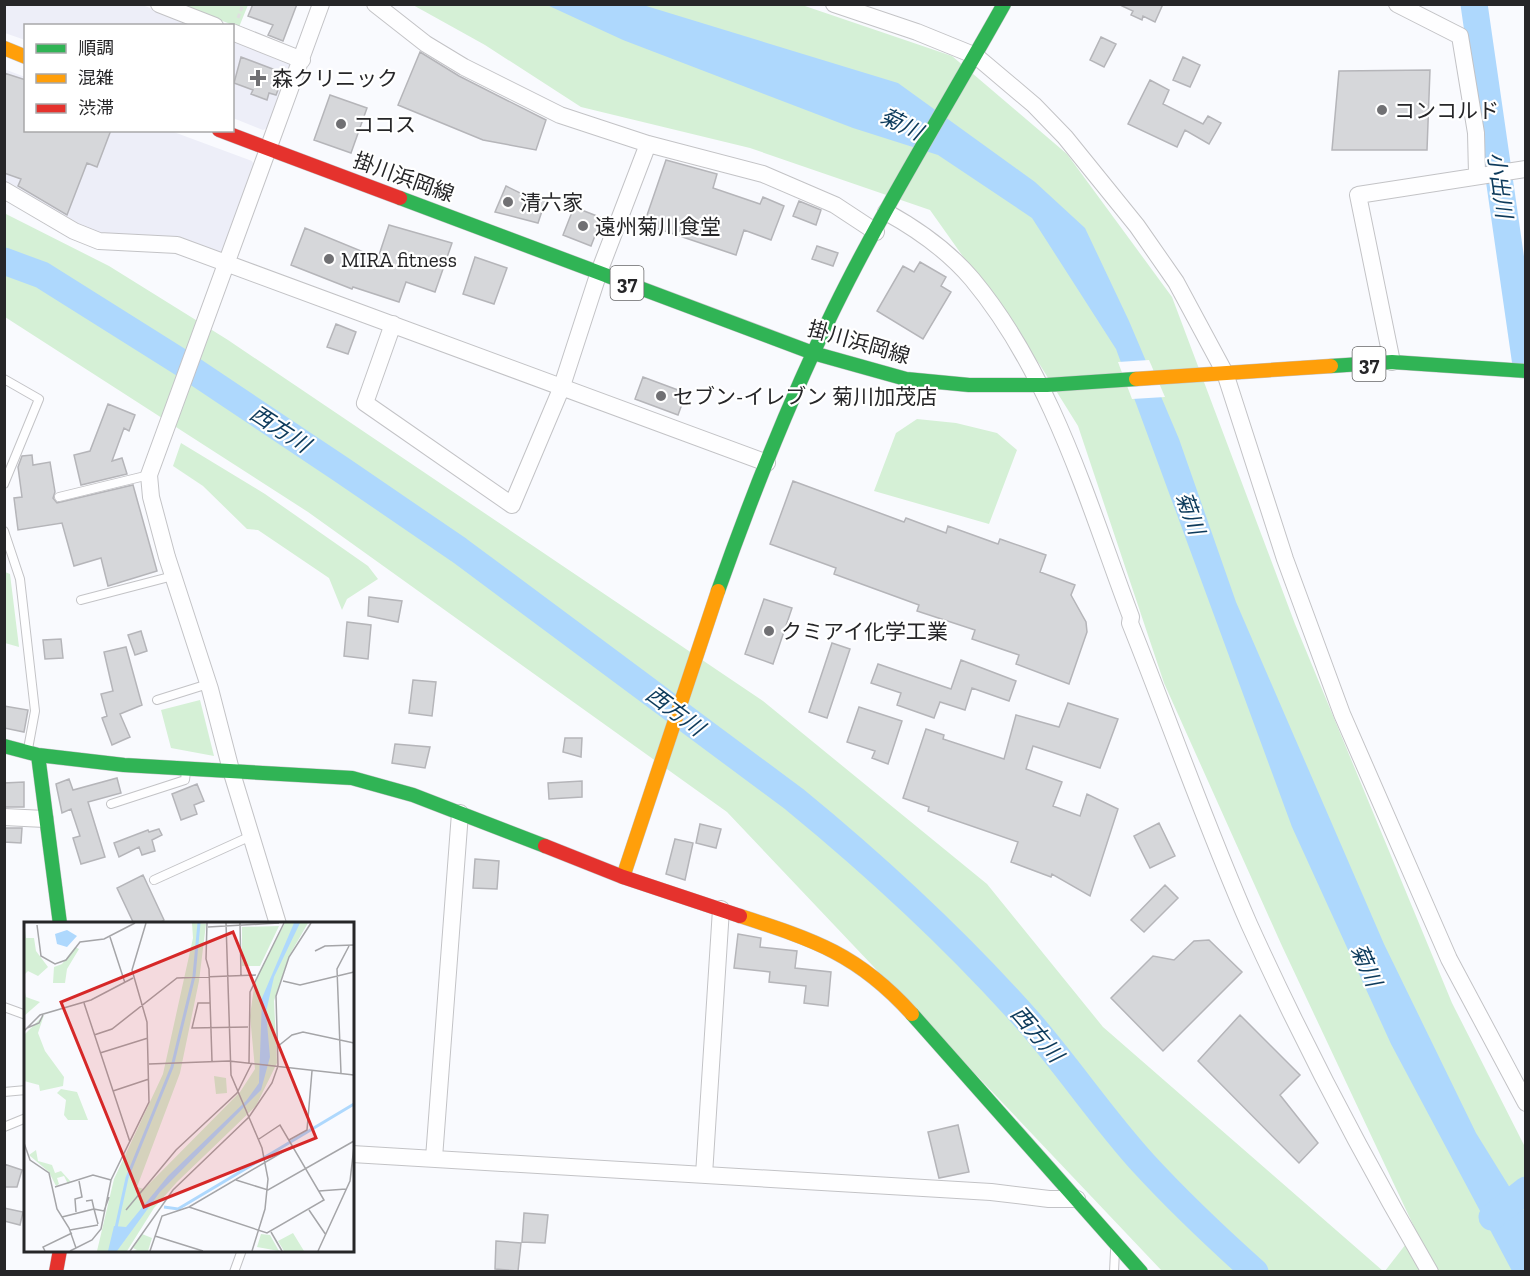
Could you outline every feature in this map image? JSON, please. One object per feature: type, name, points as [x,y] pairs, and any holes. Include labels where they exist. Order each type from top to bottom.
[{"type":"street","points":[[159,4],[210,24]]},
{"type":"street","points":[[277,922],[231,770],[208,684],[173,576],[151,497],[149,475],[321,4]]},
{"type":"street","points":[[375,4],[426,44],[464,67],[560,115],[648,144],[763,174],[835,205],[876,232]]},
{"type":"street","points":[[623,877],[734,549],[813,353],[889,207],[1004,4]]},
{"type":"street","points":[[1397,4],[1460,36],[1476,133],[1477,174]]},
{"type":"street","points":[[844,6],[974,59],[1034,105],[1065,137],[1137,226],[1176,282],[1225,373],[1285,559],[1342,714],[1449,959],[1526,1103]]},
{"type":"street","points":[[234,33],[302,60]]},
{"type":"street","points":[[4,48],[24,56]]},
{"type":"street","name":"掛川浜岡線","points":[[224,132],[813,353],[906,379],[969,385],[1042,385],[1392,362],[1519,370]]},
{"type":"street","points":[[393,324],[365,403],[512,505],[561,389],[599,272],[648,144]]},
{"type":"street","points":[[1392,362],[1358,195],[1477,174],[1526,169]]},
{"type":"street","points":[[4,190],[74,231],[99,241],[177,245],[767,464]]},
{"type":"street","points":[[889,207],[971,277],[1003,320],[1042,385],[1131,617],[1130,623],[1249,922],[1299,1030],[1380,1186],[1430,1272]]},
{"type":"street","points":[[4,746],[33,754],[124,765],[352,777],[460,813],[623,877],[789,932],[842,954],[870,972],[895,995],[1141,1272]]},
{"type":"street","points":[[33,754],[60,922]]},
{"type":"street","points":[[434,1158],[460,813]]},
{"type":"street","points":[[4,817],[45,819]]},
{"type":"street","points":[[704,1175],[721,909]]},
{"type":"street","points":[[354,1154],[1077,1199]]},
{"type":"street","points":[[56,1272],[60,1252]]},
{"type":"lane","points":[[4,380],[39,399],[4,484]]},
{"type":"lane","points":[[59,497],[149,475]]},
{"type":"lane","points":[[4,531],[20,579],[35,711],[33,754]]},
{"type":"lane","points":[[81,600],[173,576]]},
{"type":"lane","points":[[157,700],[208,684]]},
{"type":"lane","points":[[111,804],[185,780],[186,768]]},
{"type":"lane","points":[[154,880],[251,836]]},
{"type":"lane","points":[[4,1007],[24,1014]]},
{"type":"lane","points":[[4,1092],[24,1090]]},
{"type":"lane","points":[[4,1127],[24,1119]]},
{"type":"lane","points":[[1114,1272],[1116,1243]]},
{"type":"lane","points":[[234,1272],[242,1252]]},
{"type":"shaded area","points":[[4,5],[142,5],[195,24],[24,24],[24,40],[5,33]]},
{"type":"shaded area","points":[[234,39],[290,59],[293,69],[272,126],[263,130],[234,118]]},
{"type":"shaded area","points":[[4,69],[24,77],[24,132],[174,132],[252,161],[256,169],[225,250],[217,254],[97,233],[74,224],[5,184]]},
{"type":"green space","points":[[178,5],[248,5],[239,27]]},
{"type":"green space","points":[[413,5],[802,5],[952,56],[1067,154],[1172,297],[1295,624],[1452,1003],[1525,1147],[1525,1271],[1385,1271],[1416,1231],[1282,946],[1164,683],[1078,426],[1040,365],[930,210],[750,148],[581,107],[485,45]]},
{"type":"green space","points":[[4,213],[109,266],[228,340],[763,701],[987,884],[1103,1027],[1383,1271],[1162,1271],[727,812],[308,512],[5,317]]},
{"type":"green space","points":[[917,419],[956,423],[997,433],[1017,450],[989,524],[874,491],[896,433]]},
{"type":"green space","points":[[181,443],[265,494],[368,566],[378,579],[347,599],[342,610],[329,578],[258,530],[247,529],[203,486],[173,466]]},
{"type":"green space","points":[[5,572],[10,574],[19,647],[5,643]]},
{"type":"green space","points":[[200,700],[214,756],[171,748],[161,710]]},
{"type":"water","name":"菊川","points":[[547,5],[643,5],[898,83],[1035,182],[1085,228],[1129,321],[1179,439],[1236,602],[1384,944],[1476,1133],[1525,1212],[1525,1271],[1512,1271],[1391,1044],[1292,827],[1116,349],[1032,218],[938,155],[853,128],[623,40]]},
{"type":"pier","points":[[1149,360],[1165,397],[1132,399],[1118,362]]},
{"type":"building","points":[[253,4],[297,4],[283,41],[268,35],[273,25],[248,16]]},
{"type":"building","points":[[1118,4],[1163,4],[1155,22],[1143,16],[1142,20],[1131,15],[1133,11]]},
{"type":"building","points":[[1101,37],[1116,44],[1104,67],[1090,60]]},
{"type":"building","points":[[420,52],[459,76],[546,120],[536,150],[483,140],[398,105]]},
{"type":"building","name":"森クリニック","points":[[241,57],[278,71],[277,74],[283,77],[276,95],[269,93],[267,100],[251,94],[253,90],[234,83]]},
{"type":"building","points":[[1183,57],[1200,65],[1190,87],[1173,80]]},
{"type":"building","name":"コンコルド","points":[[1430,70],[1427,150],[1332,150],[1339,71]]},
{"type":"building","points":[[4,73],[24,79],[24,132],[110,132],[97,167],[87,163],[67,215],[18,186],[21,179],[4,173]]},
{"type":"building","points":[[1150,80],[1169,90],[1163,104],[1203,124],[1208,116],[1221,123],[1209,144],[1185,130],[1177,147],[1128,124]]},
{"type":"building","name":"ココス","points":[[330,95],[367,108],[351,153],[314,140]]},
{"type":"building","points":[[666,160],[717,174],[713,188],[760,204],[763,197],[784,206],[771,240],[744,230],[736,255],[644,224]]},
{"type":"building","points":[[506,186],[526,196],[527,193],[546,199],[538,223],[495,212]]},
{"type":"building","points":[[799,201],[821,210],[816,225],[793,216]]},
{"type":"building","name":"遠州菊川食堂","points":[[574,207],[602,218],[591,246],[563,235]]},
{"type":"building","points":[[389,225],[452,243],[435,292],[406,282],[399,302],[353,287],[352,289],[291,265],[305,228],[378,258]]},
{"type":"building","points":[[817,246],[838,253],[833,266],[812,259]]},
{"type":"building","points":[[475,257],[507,268],[494,304],[463,294]]},
{"type":"building","points":[[920,262],[946,277],[941,286],[951,292],[923,339],[877,311],[903,266],[914,272]]},
{"type":"building","points":[[336,324],[356,332],[348,354],[327,347]]},
{"type":"building","name":"セブン-イレブン 菊川加茂店","points":[[643,377],[686,393],[678,415],[635,399]]},
{"type":"building","points":[[108,404],[135,415],[129,431],[124,428],[112,461],[122,458],[127,474],[81,485],[74,455],[90,451]]},
{"type":"building","points":[[32,455],[33,465],[50,462],[55,492],[53,498],[57,503],[133,485],[157,571],[108,586],[101,558],[74,566],[62,523],[18,530],[14,498],[22,497],[18,467],[22,456]]},
{"type":"building","points":[[793,481],[904,522],[906,518],[946,533],[948,526],[998,544],[1000,539],[1046,555],[1040,572],[1075,585],[1071,595],[1086,622],[1087,632],[1069,684],[1016,664],[1019,655],[972,639],[975,630],[917,611],[919,605],[834,574],[836,568],[770,544]]},
{"type":"building","points":[[369,597],[402,601],[398,622],[368,616]]},
{"type":"building","name":"クミアイ化学工業","points":[[764,599],[792,608],[773,664],[745,654]]},
{"type":"building","points":[[347,622],[371,625],[368,659],[344,656]]},
{"type":"building","points":[[141,631],[147,651],[135,655],[128,635]]},
{"type":"building","points":[[61,639],[63,658],[45,659],[43,640]]},
{"type":"building","points":[[832,643],[850,649],[827,718],[809,712]]},
{"type":"building","points":[[126,647],[142,705],[120,714],[130,737],[112,745],[102,718],[107,716],[101,694],[113,691],[104,652]]},
{"type":"building","points":[[961,660],[1016,681],[1009,701],[972,688],[965,710],[940,702],[934,718],[897,705],[901,693],[871,683],[878,664],[951,689]]},
{"type":"building","points":[[413,680],[436,682],[432,716],[409,713]]},
{"type":"building","points":[[1068,703],[1118,719],[1100,768],[1033,746],[1026,769],[1062,782],[1053,806],[1080,816],[1087,794],[1118,809],[1090,896],[1052,874],[1051,877],[1011,862],[1018,842],[928,811],[929,807],[903,798],[926,729],[944,735],[943,739],[1004,759],[1016,715],[1059,727]]},
{"type":"building","points":[[4,706],[28,710],[24,732],[4,728]]},
{"type":"building","points":[[859,707],[902,721],[888,764],[872,758],[875,751],[847,742]]},
{"type":"building","points":[[565,738],[582,738],[581,757],[563,752]]},
{"type":"building","points":[[395,744],[430,747],[425,768],[392,763]]},
{"type":"building","points":[[117,778],[121,793],[88,802],[105,857],[81,864],[73,838],[80,836],[71,809],[62,813],[56,784],[69,779],[73,790]]},
{"type":"building","points":[[582,781],[582,797],[549,799],[548,783]]},
{"type":"building","points":[[24,782],[24,807],[4,807],[4,783]]},
{"type":"building","points":[[197,784],[204,801],[194,805],[197,814],[181,820],[172,794]]},
{"type":"building","points":[[1159,823],[1175,856],[1150,868],[1134,836]]},
{"type":"building","points":[[700,824],[721,829],[716,848],[696,843]]},
{"type":"building","points":[[4,828],[22,828],[21,843],[4,842]]},
{"type":"building","points":[[159,829],[162,835],[152,840],[155,851],[142,855],[139,847],[119,857],[114,843],[148,830],[149,832]]},
{"type":"building","points":[[675,839],[693,843],[685,880],[666,874]]},
{"type":"building","points":[[475,859],[499,861],[497,889],[473,888]]},
{"type":"building","points":[[143,875],[164,920],[161,922],[133,922],[117,888]]},
{"type":"building","points":[[1165,885],[1178,898],[1144,932],[1131,920]]},
{"type":"building","points":[[738,934],[761,938],[760,947],[797,951],[795,968],[831,972],[828,1006],[804,1003],[806,986],[769,982],[770,972],[734,968]]},
{"type":"building","points":[[1209,940],[1242,972],[1163,1051],[1111,998],[1153,956],[1174,960],[1194,941]]},
{"type":"building","points":[[1240,1015],[1300,1075],[1280,1095],[1318,1143],[1299,1163],[1198,1061]]},
{"type":"building","points":[[958,1125],[969,1172],[939,1178],[928,1132]]},
{"type":"building","points":[[4,1164],[22,1170],[17,1187],[4,1187]]},
{"type":"building","points":[[4,1208],[23,1212],[20,1225],[4,1221]]},
{"type":"building","points":[[524,1213],[548,1215],[545,1243],[522,1242]]},
{"type":"building","points":[[496,1241],[521,1243],[518,1271],[495,1269]]},
{"type":"waterway","name":"小出川","points":[[1474,4],[1526,365]]},
{"type":"waterway","name":"西方川","points":[[4,261],[42,275],[182,363],[342,470],[459,550],[794,799],[886,878],[974,963],[1029,1022],[1144,1164],[1255,1272]]},
{"type":"waterway","name":"小出川","points":[[1492,1217],[1526,1190]]},
{"type":"traffic: fast","points":[[718,591],[772,448],[834,309],[895,194],[1004,4]]},
{"type":"traffic: fast","points":[[400,198],[813,353],[906,379],[969,385],[1047,385],[1136,379]]},
{"type":"traffic: fast","points":[[1331,366],[1392,362],[1526,371]]},
{"type":"traffic: fast","points":[[4,746],[38,755],[124,765],[352,778],[413,795],[545,846]]},
{"type":"traffic: fast","points":[[38,755],[60,922]]},
{"type":"traffic: fast","points":[[912,1014],[1141,1272]]},
{"type":"traffic: slow","points":[[4,48],[24,56]]},
{"type":"traffic: slow","points":[[1136,379],[1331,366]]},
{"type":"traffic: slow","points":[[623,877],[718,591]]},
{"type":"traffic: slow","points":[[740,916],[834,951],[873,977],[912,1014]]},
{"type":"traffic: jam","points":[[224,132],[400,198]]},
{"type":"traffic: jam","points":[[545,846],[623,877],[740,916]]},
{"type":"traffic: jam","points":[[56,1272],[60,1252]]},
{"type":"place","name":"森クリニック","points":[[258,78]]},
{"type":"place","name":"コンコルド","points":[[1382,110]]},
{"type":"place","name":"ココス","points":[[341,124]]},
{"type":"place","name":"清六家","points":[[508,202]]},
{"type":"place","name":"遠州菊川食堂","points":[[583,226]]},
{"type":"place","name":"MIRA fitness","points":[[329,259]]},
{"type":"place","name":"セブン-イレブン 菊川加茂店","points":[[661,396]]},
{"type":"place","name":"クミアイ化学工業","points":[[769,631]]}]
